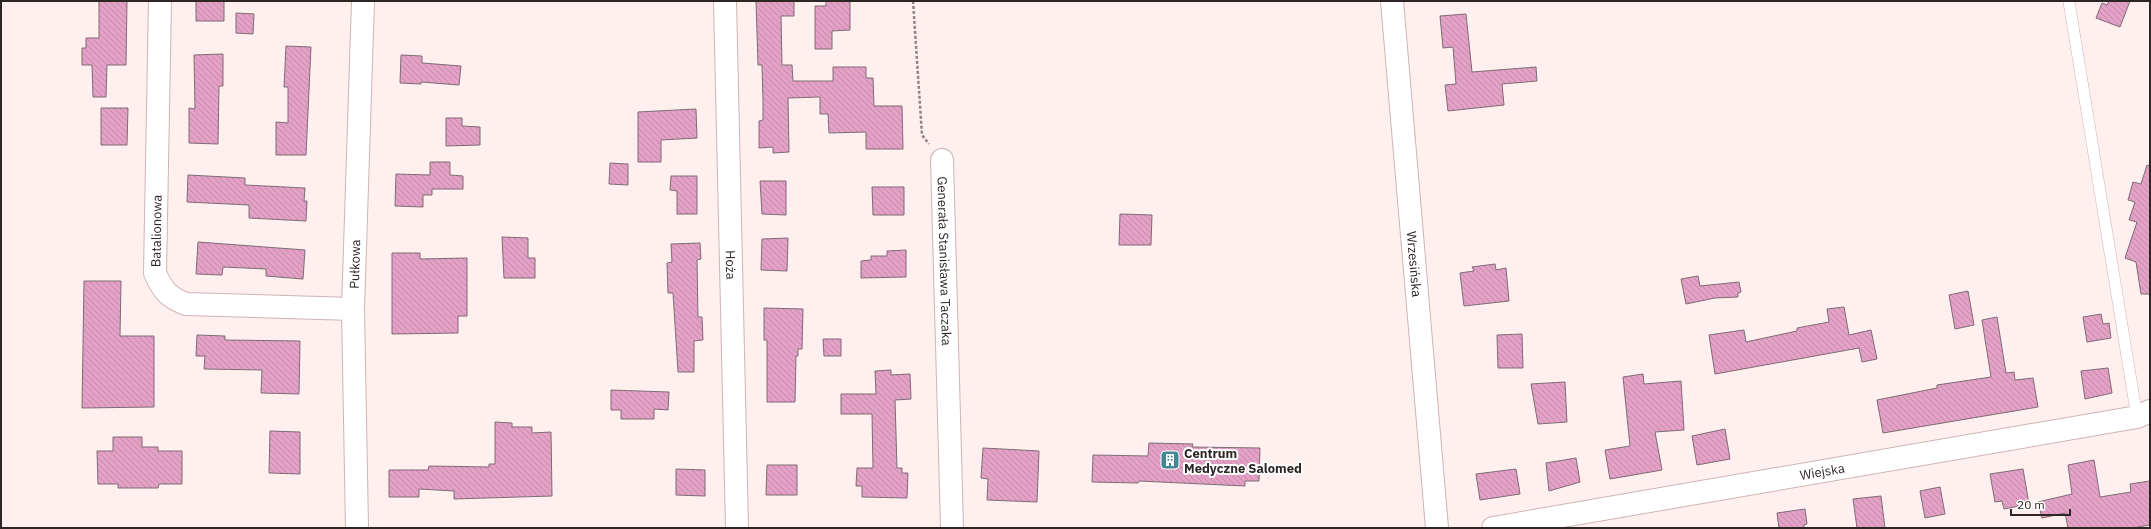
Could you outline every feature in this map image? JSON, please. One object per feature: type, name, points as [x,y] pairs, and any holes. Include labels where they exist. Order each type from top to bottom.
[{"type":"street","name":"Batalionowa","points":[[160,1],[155,273],[162,288],[173,298],[186,304],[353,310]]},
{"type":"street","name":"Pułkowa","points":[[357,528],[353,310],[363,1]]},
{"type":"street","name":"Hoża","points":[[725,1],[737,528]]},
{"type":"street","name":"Wrzesińska","points":[[1392,1],[1437,528]]},
{"type":"street","name":"Generała Stanisława Taczaka","points":[[942,160],[944,279],[952,528]]},
{"type":"street","name":"Wiejska","points":[[1493,528],[2144,414]]},
{"type":"lane","points":[[2069,2],[2144,414]]},
{"type":"path","name":"Generała Stanisława Taczaka","points":[[913,1],[922,135],[942,160]]},
{"type":"building","points":[[99,1],[127,1],[126,65],[107,65],[106,97],[93,97],[92,65],[82,65],[82,48],[86,48],[86,38],[99,38]]},
{"type":"building","points":[[196,1],[224,1],[224,21],[196,21]]},
{"type":"building","points":[[756,1],[794,1],[794,16],[781,16],[782,65],[792,65],[793,81],[833,81],[833,67],[866,67],[866,78],[873,78],[874,106],[902,106],[903,149],[866,149],[866,132],[829,133],[828,114],[820,114],[820,97],[788,98],[789,152],[773,153],[773,147],[759,148],[759,121],[763,120],[763,99],[762,65],[758,65]]},
{"type":"building","points":[[826,1],[850,1],[850,30],[832,31],[832,49],[815,49],[815,6],[826,6]]},
{"type":"building","points":[[2109,1],[2130,1],[2120,27],[2096,18],[2102,3],[2107,5]]},
{"type":"building","points":[[236,13],[254,14],[253,34],[236,33]]},
{"type":"building","points":[[1466,14],[1472,72],[1536,67],[1537,81],[1502,84],[1504,105],[1448,111],[1445,85],[1456,84],[1453,47],[1443,48],[1440,16]]},
{"type":"building","points":[[286,46],[311,47],[306,155],[276,155],[276,122],[288,123],[288,87],[284,87]]},
{"type":"building","points":[[223,54],[223,86],[219,86],[218,144],[189,143],[189,108],[195,109],[194,55]]},
{"type":"building","points":[[401,55],[422,56],[422,63],[461,66],[459,85],[421,82],[421,84],[400,83]]},
{"type":"building","points":[[101,108],[128,108],[127,145],[101,145]]},
{"type":"building","points":[[696,109],[697,138],[661,140],[661,162],[638,162],[638,112]]},
{"type":"building","points":[[446,118],[462,118],[462,126],[480,127],[480,145],[446,146]]},
{"type":"building","points":[[430,162],[450,162],[450,175],[463,176],[463,189],[432,189],[432,195],[423,195],[423,207],[395,206],[396,174],[430,175]]},
{"type":"building","points":[[610,163],[628,164],[628,185],[609,184]]},
{"type":"building","points":[[2147,165],[2150,166],[2150,294],[2141,294],[2136,262],[2125,258],[2137,222],[2129,220],[2135,202],[2128,200],[2133,182],[2141,184]]},
{"type":"building","points":[[188,175],[245,178],[245,185],[305,188],[304,201],[307,201],[306,221],[249,218],[249,205],[187,202]]},
{"type":"building","points":[[671,176],[697,176],[697,214],[677,214],[677,191],[670,190]]},
{"type":"building","points":[[760,181],[786,181],[786,215],[762,214]]},
{"type":"building","points":[[872,187],[904,187],[904,215],[873,215]]},
{"type":"building","points":[[1120,214],[1152,215],[1151,245],[1119,245]]},
{"type":"building","points":[[502,237],[528,238],[528,258],[535,258],[535,278],[504,278]]},
{"type":"building","points":[[788,238],[787,271],[761,270],[762,239]]},
{"type":"building","points":[[198,242],[305,250],[303,279],[266,276],[266,269],[223,267],[222,275],[196,274]]},
{"type":"building","points":[[700,243],[701,259],[697,260],[698,317],[702,317],[703,340],[694,341],[694,372],[678,372],[673,293],[668,293],[667,263],[672,262],[671,244]]},
{"type":"building","points":[[906,250],[906,277],[861,278],[861,261],[871,260],[871,256],[887,256],[887,251]]},
{"type":"building","points":[[392,253],[420,253],[420,259],[467,258],[467,316],[458,316],[458,333],[392,334]]},
{"type":"building","points":[[1495,264],[1496,270],[1506,268],[1509,301],[1464,306],[1460,273],[1474,271],[1472,267]]},
{"type":"building","points":[[1698,276],[1700,286],[1739,282],[1741,292],[1738,293],[1738,297],[1715,298],[1686,304],[1681,279]]},
{"type":"building","points":[[84,281],[121,281],[120,336],[154,336],[154,407],[82,408]]},
{"type":"building","points":[[1968,291],[1974,325],[1955,329],[1949,295]]},
{"type":"building","points":[[1844,307],[1849,335],[1871,330],[1877,359],[1862,362],[1859,348],[1715,374],[1709,335],[1744,330],[1746,342],[1797,331],[1797,328],[1829,322],[1827,309]]},
{"type":"building","points":[[764,308],[803,309],[802,349],[798,349],[798,356],[796,356],[795,402],[767,402],[767,340],[764,340]]},
{"type":"building","points":[[2101,314],[2103,324],[2109,323],[2111,338],[2087,342],[2083,317]]},
{"type":"building","points":[[1997,317],[2006,373],[2014,372],[2015,380],[2033,378],[2038,407],[1883,433],[1877,400],[1937,388],[1937,385],[1991,377],[1982,320]]},
{"type":"building","points":[[1522,334],[1523,368],[1498,368],[1497,335]]},
{"type":"building","points":[[197,335],[225,336],[225,340],[300,341],[299,394],[261,393],[262,370],[204,369],[205,356],[196,356]]},
{"type":"building","points":[[823,339],[841,339],[841,356],[824,356]]},
{"type":"building","points":[[2108,368],[2112,393],[2085,399],[2081,371]]},
{"type":"building","points":[[891,370],[891,375],[910,374],[911,399],[895,400],[897,468],[902,468],[902,473],[908,473],[907,498],[862,497],[862,486],[856,486],[857,468],[873,468],[872,414],[841,414],[841,394],[876,394],[875,371]]},
{"type":"building","points":[[1643,374],[1644,384],[1681,381],[1684,430],[1655,432],[1662,470],[1610,479],[1605,450],[1630,446],[1623,377]]},
{"type":"building","points":[[1565,382],[1567,422],[1538,424],[1531,384]]},
{"type":"building","points":[[611,390],[669,392],[668,410],[654,409],[654,419],[621,419],[621,410],[611,410]]},
{"type":"building","points":[[495,422],[512,423],[512,427],[532,427],[532,433],[551,432],[552,496],[454,499],[454,491],[419,489],[419,497],[389,497],[389,470],[428,470],[429,466],[489,467],[489,464],[495,464]]},
{"type":"building","points":[[1725,429],[1730,459],[1697,465],[1692,436]]},
{"type":"building","points":[[270,431],[300,432],[300,474],[269,473]]},
{"type":"building","points":[[113,437],[142,437],[142,447],[158,447],[158,451],[182,451],[182,484],[159,484],[158,488],[118,488],[118,484],[98,484],[97,451],[113,451]]},
{"type":"building","points":[[1149,443],[1193,444],[1192,447],[1260,448],[1259,481],[1245,481],[1245,486],[1139,481],[1138,483],[1092,482],[1093,455],[1148,456]]},
{"type":"building","points":[[983,448],[1039,451],[1037,502],[987,500],[988,479],[981,478]]},
{"type":"building","points":[[1576,458],[1580,482],[1549,491],[1546,463]]},
{"type":"building","points":[[2094,460],[2100,497],[2131,492],[2130,484],[2150,481],[2150,525],[2132,528],[2068,528],[2065,513],[2042,518],[2038,502],[2072,494],[2068,465]]},
{"type":"building","points":[[767,465],[797,465],[797,495],[766,495]]},
{"type":"building","points":[[676,469],[705,470],[705,496],[676,495]]},
{"type":"building","points":[[1516,469],[1520,494],[1480,500],[1476,474]]},
{"type":"building","points":[[2023,469],[2029,504],[2004,509],[2002,501],[1995,502],[1990,474]]},
{"type":"building","points":[[1940,487],[1945,514],[1925,518],[1920,491]]},
{"type":"building","points":[[1881,496],[1885,528],[1857,528],[1853,499]]},
{"type":"building","points":[[1805,509],[1807,524],[1804,525],[1804,528],[1779,528],[1777,513]]},
{"type":"place","name":"Centrum Medyczne Salomed","points":[[1170,460]]}]
